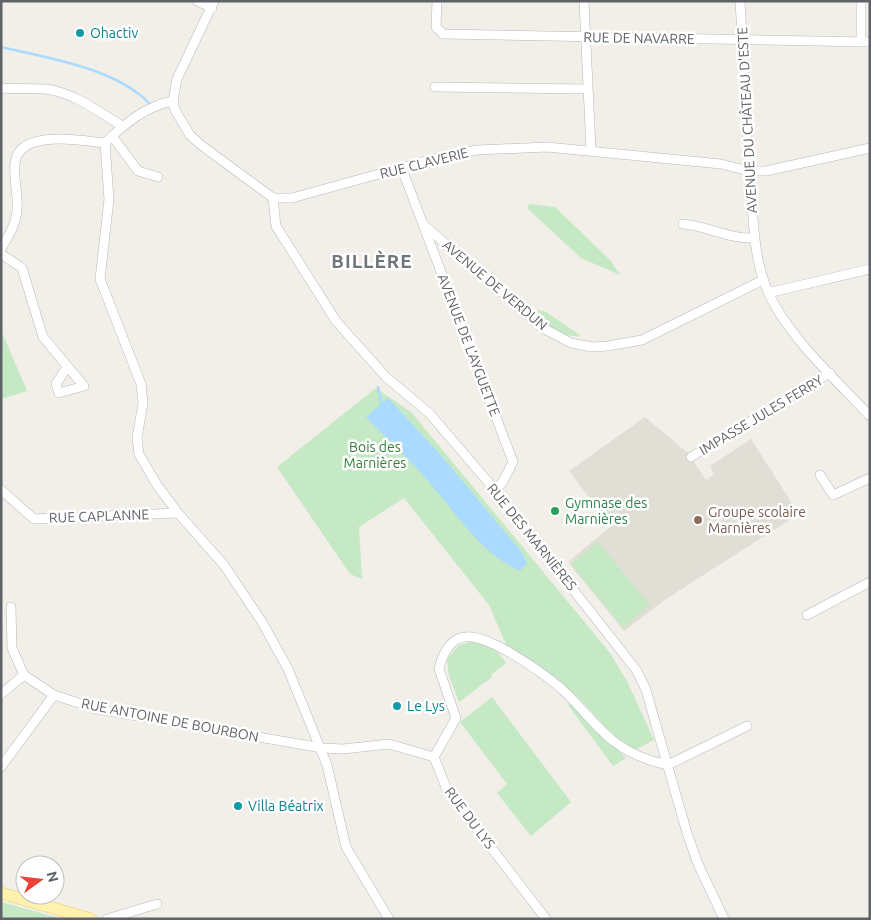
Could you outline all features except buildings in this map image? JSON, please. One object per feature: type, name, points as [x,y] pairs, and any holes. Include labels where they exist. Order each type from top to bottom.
[{"type":"main road","points":[[1,893],[91,919]]},
{"type":"street","points":[[197,1],[213,5],[177,79],[173,101],[180,122],[190,135],[273,198]]},
{"type":"street","name":"RUE DE NAVARRE","points":[[437,1],[436,27],[443,34],[865,42]]},
{"type":"street","points":[[584,1],[591,150]]},
{"type":"street","name":"AVENUE DU CHÂTEAU D'ESTE","points":[[740,1],[754,238],[763,280],[768,293],[790,328],[870,416]]},
{"type":"street","points":[[861,1],[865,42]]},
{"type":"street","points":[[435,86],[587,89]]},
{"type":"street","points":[[1,88],[46,89],[62,93],[122,126]]},
{"type":"street","points":[[1,249],[15,221],[15,162],[22,152],[36,141],[45,139],[105,143],[122,126],[152,107],[173,101]]},
{"type":"street","points":[[112,136],[138,171],[158,177]]},
{"type":"street","points":[[105,143],[109,199],[100,279],[141,384],[143,403],[137,438],[138,454],[157,485],[178,513],[224,565],[262,622],[288,669],[322,748],[346,847],[389,919]]},
{"type":"street","name":"RUE CLAVERIE","points":[[273,198],[292,198],[444,156],[477,150],[539,147],[591,150],[722,164],[749,171],[766,171],[870,148]]},
{"type":"street","name":"AVENUE DE L'AYGUETTE","points":[[402,169],[514,462],[502,483],[494,490]]},
{"type":"street","name":"RUE DES MARNIÈRES","points":[[273,198],[276,226],[336,322],[386,377],[429,413],[494,490],[637,671],[646,690],[698,864],[724,919]]},
{"type":"street","points":[[683,224],[696,225],[734,237],[754,238]]},
{"type":"street","name":"AVENUE DE VERDUN","points":[[424,225],[541,327],[571,343],[608,346],[642,340],[763,280]]},
{"type":"street","points":[[1,254],[22,268],[43,337],[68,367]]},
{"type":"street","points":[[768,293],[870,268]]},
{"type":"street","name":"IMPASSE JULES FERRY","points":[[691,457],[830,373]]},
{"type":"street","points":[[820,475],[833,495],[870,478]]},
{"type":"street","name":"RUE CAPLANNE","points":[[1,490],[34,518],[178,513]]},
{"type":"street","points":[[807,615],[870,582]]},
{"type":"street","points":[[1,694],[24,675],[12,648],[11,608]]},
{"type":"street","points":[[322,748],[343,749],[389,744],[434,757],[456,718],[439,669],[441,661],[447,647],[453,642],[476,636],[489,641],[546,677],[616,743],[645,760],[668,765],[747,726]]},
{"type":"street","name":"RUE ANTOINE DE BOURBON","points":[[24,675],[54,695],[97,709],[322,748]]},
{"type":"street","points":[[1,767],[54,695]]},
{"type":"street","name":"RUE DU LYS","points":[[434,757],[447,790],[546,919]]},
{"type":"street","points":[[107,919],[157,904]]},
{"type":"shaded area","name":"Groupe scolaire Marnières","points":[[645,417],[689,454],[706,480],[714,474],[710,466],[751,439],[799,514],[666,599],[624,631],[568,562],[611,526],[569,471]]},
{"type":"green space","points":[[529,204],[555,207],[611,261],[620,275],[581,258],[528,209]]},
{"type":"green space","points":[[538,310],[546,312],[581,336],[562,333],[544,324],[534,316]]},
{"type":"green space","points":[[1,330],[27,391],[1,399]]},
{"type":"green space","name":"Bois des Marnières","points":[[376,388],[412,413],[610,653],[627,681],[654,740],[635,750],[612,734],[578,697],[560,681],[507,647],[489,605],[404,498],[359,527],[362,579],[350,574],[277,467]]},
{"type":"green space","points":[[598,542],[650,605],[623,628],[571,564]]},
{"type":"green space","points":[[474,641],[484,643],[493,648],[506,663],[491,675],[492,677],[459,702],[449,676],[447,659],[459,645]]},
{"type":"green space","points":[[492,697],[571,802],[531,836],[497,793],[507,784],[460,722]]},
{"type":"green space","points":[[570,704],[626,758],[613,766],[568,705]]},
{"type":"green space","points":[[1,902],[59,918],[61,919],[1,919]]},
{"type":"water","points":[[388,398],[439,453],[520,550],[527,563],[520,571],[491,553],[478,540],[420,472],[366,417]]},
{"type":"waterway","points":[[1,47],[60,60],[100,73],[135,91],[149,103]]},
{"type":"waterway","points":[[378,387],[382,407]]},
{"type":"place","name":"Ohactiv","points":[[80,33]]},
{"type":"place","name":"Gymnase des Marnières","points":[[555,511]]},
{"type":"place","name":"Groupe scolaire Marnières","points":[[698,520]]},
{"type":"place","name":"Le Lys","points":[[397,706]]},
{"type":"place","name":"Villa Béatrix","points":[[238,806]]},
{"type":"district","name":"BILLÈRE","points":[[372,261]]}]
